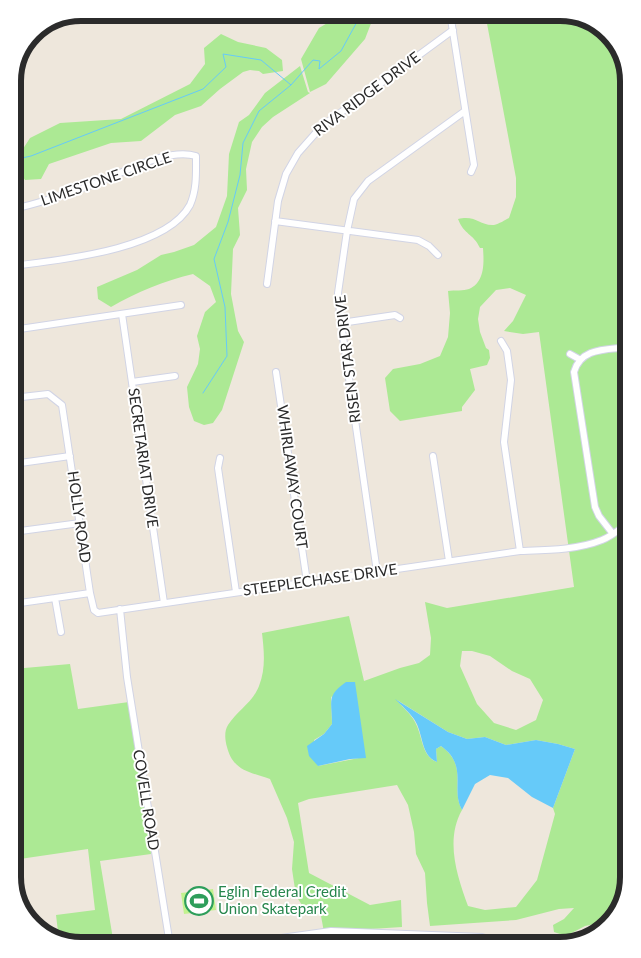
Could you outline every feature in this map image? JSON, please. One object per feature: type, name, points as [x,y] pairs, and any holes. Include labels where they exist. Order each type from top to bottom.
[{"type":"street","points":[[451,21],[474,165],[471,172]]},
{"type":"street","name":"RIVA RIDGE DRIVE","points":[[267,284],[278,201],[286,174],[298,152],[313,134],[328,121],[453,30]]},
{"type":"street","name":"RISEN STAR DRIVE","points":[[377,572],[338,293],[347,231],[354,199],[368,181],[465,111]]},
{"type":"street","name":"LIMESTONE CIRCLE","points":[[21,207],[43,202],[149,162],[187,153],[196,156],[195,191],[189,206],[180,219],[158,232],[112,250],[73,258],[21,265]]},
{"type":"street","points":[[275,221],[418,240],[429,246],[438,255]]},
{"type":"street","points":[[21,329],[181,305]]},
{"type":"street","name":"SECRETARIAT DRIVE","points":[[122,314],[164,603]]},
{"type":"street","points":[[341,323],[395,315],[400,318]]},
{"type":"street","points":[[501,340],[507,351],[511,380],[504,442],[520,551]]},
{"type":"street","points":[[613,534],[599,516],[595,507],[574,372],[579,359],[586,354],[620,348]]},
{"type":"street","points":[[570,354],[579,359]]},
{"type":"street","name":"WHIRLAWAY COURT","points":[[276,372],[307,582]]},
{"type":"street","points":[[132,382],[175,376]]},
{"type":"street","name":"HOLLY ROAD","points":[[21,397],[48,394],[62,405],[94,610],[98,613],[120,609]]},
{"type":"street","points":[[21,463],[70,456]]},
{"type":"street","points":[[433,456],[449,561]]},
{"type":"street","points":[[220,458],[218,468],[236,592]]},
{"type":"street","points":[[21,531],[80,523]]},
{"type":"street","name":"STEEPLECHASE DRIVE","points":[[120,609],[520,551],[550,550],[584,545],[602,540],[620,529]]},
{"type":"street","points":[[21,603],[90,593]]},
{"type":"street","points":[[55,598],[61,632]]},
{"type":"street","name":"COVELL ROAD","points":[[120,609],[130,697],[169,937]]},
{"type":"street","points":[[299,937],[331,931],[485,937]]},
{"type":"green space","points":[[331,21],[372,21],[365,39],[326,84],[310,92],[301,59],[319,28]]},
{"type":"green space","points":[[487,21],[564,21],[579,24],[590,29],[612,51],[618,66],[620,81],[620,877],[618,892],[612,907],[602,919],[596,924],[585,926],[566,936],[554,932],[553,925],[564,919],[574,908],[559,909],[516,920],[430,926],[425,873],[416,854],[414,832],[408,805],[397,785],[309,799],[298,803],[309,873],[370,905],[401,900],[402,927],[324,932],[321,916],[304,908],[296,896],[292,869],[294,842],[287,818],[270,779],[238,766],[233,761],[226,744],[225,733],[228,725],[253,697],[259,686],[263,673],[264,659],[262,633],[349,616],[364,681],[419,663],[430,655],[431,638],[425,602],[447,608],[574,587],[539,332],[523,334],[504,331],[513,321],[526,295],[510,288],[496,290],[480,307],[478,319],[480,332],[486,348],[489,350],[490,358],[487,365],[470,369],[475,390],[462,407],[462,411],[400,421],[390,411],[385,378],[393,369],[420,364],[440,356],[448,337],[450,313],[448,291],[467,290],[474,286],[481,277],[483,248],[480,248],[458,219],[470,218],[489,225],[500,223],[509,218],[516,197],[516,178]],"holes":[[[462,651],[472,651],[490,656],[512,671],[530,679],[543,700],[536,720],[516,730],[494,723],[477,704],[460,666]],[[331,696],[364,757],[318,766],[314,740],[324,734],[332,724]],[[397,700],[448,732],[467,739],[485,737],[506,745],[536,740],[575,749],[553,808],[555,814],[537,880],[516,907],[485,910],[468,906],[454,858],[454,833],[462,810],[458,794],[457,769],[454,761],[441,746],[436,749],[437,762],[428,755],[418,727]]]},
{"type":"green space","points":[[221,34],[238,42],[266,48],[282,60],[283,71],[263,74],[259,71],[250,70],[243,72],[201,106],[175,115],[141,141],[111,143],[49,164],[41,179],[25,180],[21,174],[21,152],[30,138],[60,123],[121,119],[190,84],[205,64],[204,48]]},
{"type":"green space","points":[[300,66],[308,92],[310,93],[273,117],[262,127],[252,142],[246,169],[247,190],[238,208],[240,235],[233,249],[231,294],[238,331],[244,342],[222,410],[213,423],[204,425],[194,421],[189,407],[187,387],[198,364],[200,349],[197,336],[205,312],[216,302],[210,286],[193,274],[131,296],[111,307],[98,299],[97,287],[137,270],[161,255],[194,245],[216,227],[227,196],[229,154],[239,122],[249,115],[265,93]]},
{"type":"green space","points":[[70,664],[78,709],[129,702],[151,854],[100,861],[113,937],[77,937],[58,932],[56,915],[95,910],[88,849],[21,859],[21,668]]},
{"type":"green space","name":"Eglin Federal Credit Union Skatepark","points":[[213,889],[216,910],[184,914],[181,893]]},
{"type":"water","points":[[346,682],[355,682],[366,758],[350,759],[318,766],[309,756],[307,746],[324,734],[332,724],[331,704],[333,695]]},
{"type":"water","points":[[395,699],[448,732],[467,739],[485,737],[506,745],[536,740],[575,749],[553,808],[532,797],[508,778],[490,775],[475,784],[462,810],[459,802],[458,778],[454,761],[441,746],[436,749],[437,762],[432,759],[425,749],[414,719]]},
{"type":"waterway","points":[[21,158],[203,89],[226,67],[223,54],[261,60],[291,85],[313,60],[320,61],[319,69],[341,51],[357,21]]},
{"type":"waterway","points":[[203,393],[227,356],[225,307],[214,259],[228,222],[240,175],[243,143],[259,111],[291,85]]},
{"type":"place","name":"Eglin Federal Credit Union Skatepark","points":[[199,901]]}]
